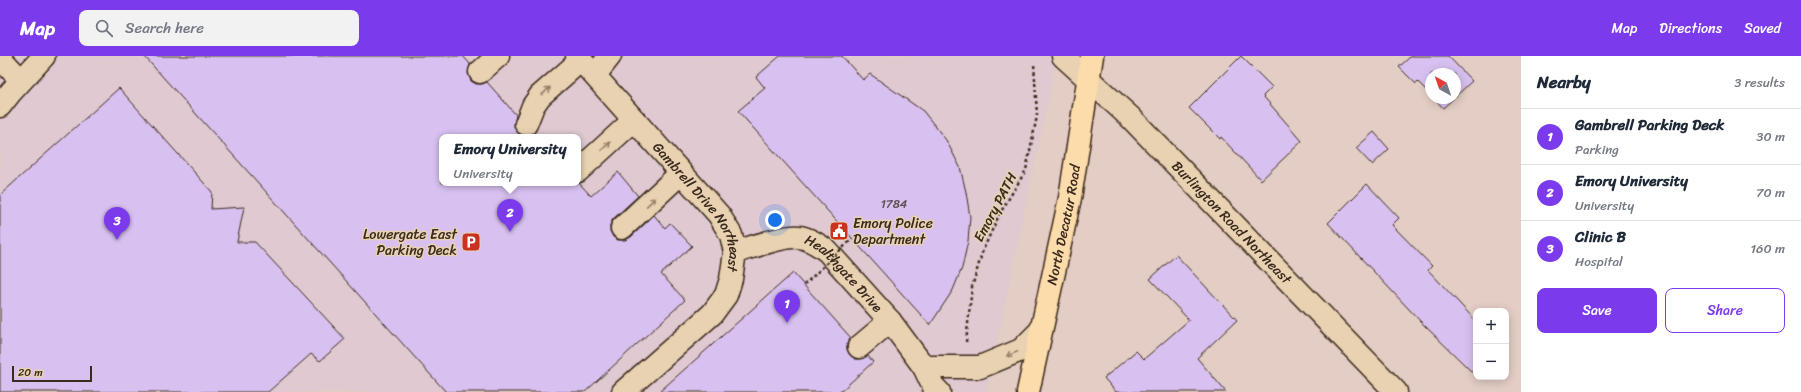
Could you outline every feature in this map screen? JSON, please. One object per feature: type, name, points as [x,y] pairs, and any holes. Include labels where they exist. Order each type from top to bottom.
[{"type":"main road","name":"North Decatur Road","points":[[1028,392],[1070,198],[1087,78],[1092,56]]},
{"type":"street","points":[[480,72],[498,56]]},
{"type":"street","points":[[526,124],[533,106],[540,96],[584,64],[610,56]]},
{"type":"street","name":"Burlington Road Northeast","points":[[1063,56],[1131,118],[1396,392]]},
{"type":"street","points":[[0,58],[31,65],[0,106]]},
{"type":"street","name":"Gambrell Drive Northeast","points":[[584,64],[719,215],[731,235],[735,252],[734,266],[728,290],[716,308],[623,392]]},
{"type":"street","points":[[581,168],[634,120]]},
{"type":"street","points":[[622,228],[681,174]]},
{"type":"street","name":"Healthgate Drive","points":[[735,252],[781,239],[799,237],[816,243],[827,251],[890,321],[924,367],[933,386],[939,392]]},
{"type":"street","points":[[859,348],[890,321]]},
{"type":"street","points":[[924,367],[980,367],[1021,350],[1042,330]]},
{"type":"path","name":"Emory PATH","points":[[968,348],[965,342],[972,287],[983,250],[999,215],[1026,170],[1037,116],[1034,63]]},
{"type":"path","points":[[804,285],[852,239]]},
{"type":"shaded area","points":[[0,56],[1057,56],[986,392],[0,392]]},
{"type":"building","name":"Lowergate East Parking Deck","points":[[144,56],[463,56],[470,64],[468,74],[471,81],[476,84],[487,82],[516,115],[514,126],[520,134],[439,134],[439,186],[581,185],[591,196],[618,172],[638,196],[613,219],[610,225],[610,231],[613,237],[618,240],[624,240],[631,237],[654,215],[665,228],[670,223],[692,246],[661,274],[685,300],[585,392],[446,392]]},
{"type":"building","points":[[780,56],[842,56],[863,80],[870,74],[923,111],[946,140],[960,167],[966,192],[970,217],[968,241],[962,268],[953,290],[930,325],[738,111],[765,88],[756,77]]},
{"type":"building","points":[[1241,56],[1272,87],[1263,96],[1302,141],[1261,180],[1221,137],[1220,139],[1189,108]]},
{"type":"building","points":[[1411,56],[1448,56],[1460,68],[1425,68],[1425,89],[1418,82],[1416,84],[1399,67]]},
{"type":"building","points":[[1461,70],[1472,81],[1461,91]]},
{"type":"building","points":[[119,88],[212,192],[211,209],[244,207],[237,242],[255,242],[345,339],[320,361],[311,354],[268,392],[0,392],[0,195]]},
{"type":"building","points":[[1439,104],[1447,104],[1443,108]]},
{"type":"building","points":[[1374,132],[1389,149],[1372,165],[1356,148]]},
{"type":"building","points":[[1367,184],[1399,218],[1392,225],[1432,266],[1428,270],[1473,318],[1473,373],[1422,323],[1328,223]]},
{"type":"building","points":[[1176,255],[1237,320],[1197,358],[1226,392],[1116,392],[1104,378],[1136,351],[1144,359],[1189,320],[1150,279]]},
{"type":"building","points":[[793,273],[851,338],[847,343],[847,349],[850,355],[855,359],[861,359],[868,356],[873,362],[840,392],[659,392]]},
{"type":"place","name":"Emory Police Department","points":[[839,231]]},
{"type":"place","name":"Emory University","points":[[510,232]]},
{"type":"place","name":"Clinic B","points":[[117,240]]},
{"type":"place","name":"Lowergate East Parking Deck","points":[[471,242]]},
{"type":"place","name":"Gambrell Parking Deck","points":[[787,323]]}]
